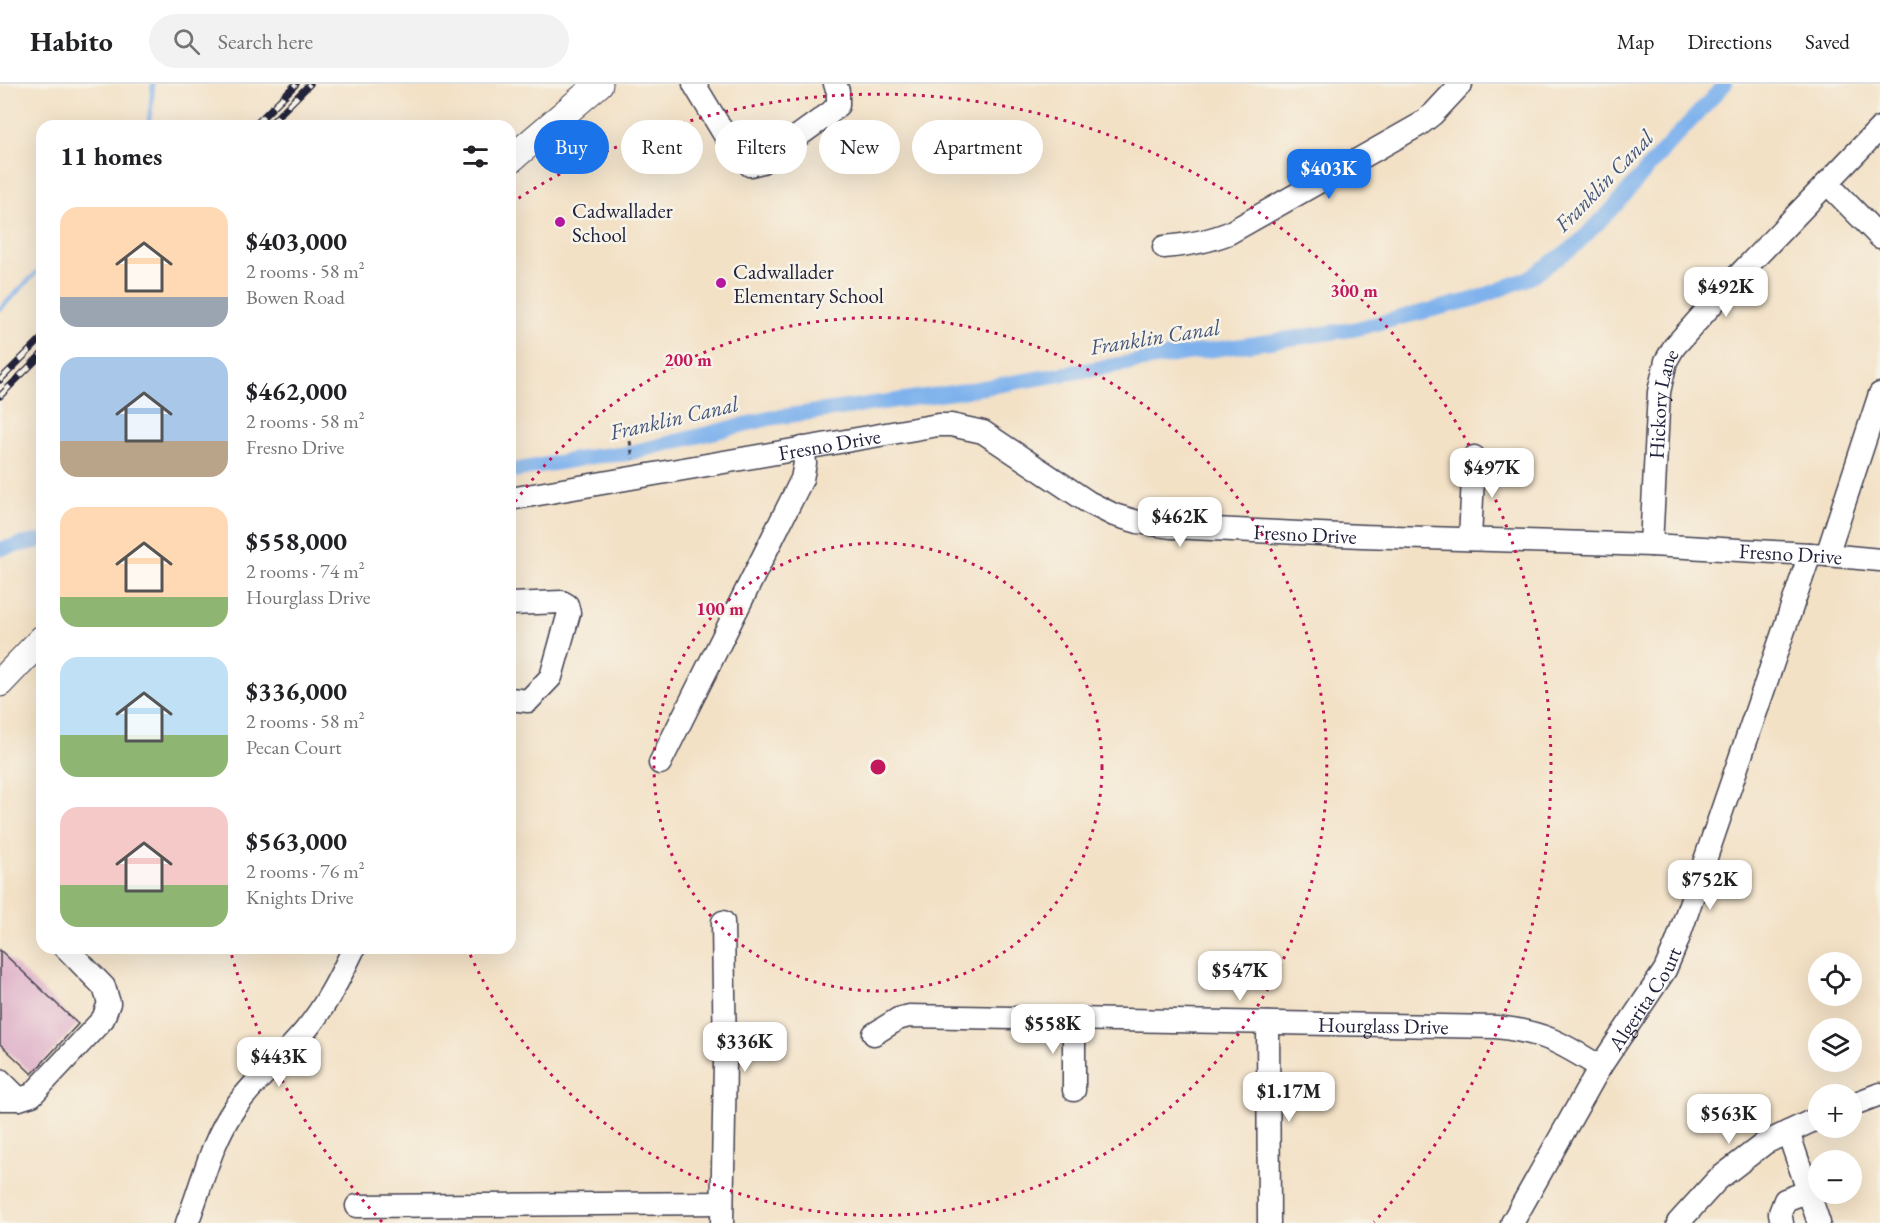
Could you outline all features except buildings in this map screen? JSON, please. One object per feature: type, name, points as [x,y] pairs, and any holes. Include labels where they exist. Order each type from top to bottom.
[{"type":"main road","points":[[516,155],[595,85]]},
{"type":"main road","points":[[0,683],[36,645]]},
{"type":"street","points":[[695,84],[729,142],[750,165],[762,162],[830,113],[838,105],[838,92],[835,84]]},
{"type":"street","points":[[1164,247],[1189,245],[1229,233],[1419,125],[1433,114],[1461,84]]},
{"type":"street","name":"Hickory Lane","points":[[1651,545],[1659,392],[1666,361],[1688,329],[1880,128]]},
{"type":"street","points":[[1828,184],[1880,237]]},
{"type":"street","name":"Algerita Court","points":[[1512,1223],[1600,1067],[1665,970],[1880,394]]},
{"type":"street","name":"Fresno Drive","points":[[516,498],[938,424],[951,424],[982,432],[1088,502],[1114,515],[1138,522],[1171,527],[1651,545],[1819,554],[1880,560]]},
{"type":"street","points":[[660,763],[802,479],[805,463],[803,448]]},
{"type":"street","points":[[1470,539],[1474,457]]},
{"type":"street","points":[[516,604],[558,601],[565,603],[568,609],[568,620],[551,677],[519,700]]},
{"type":"street","points":[[357,1206],[722,1213],[725,1062],[723,922]]},
{"type":"street","points":[[0,1080],[10,1099],[32,1095],[103,1019],[109,1003],[104,987],[72,954]]},
{"type":"street","points":[[187,1223],[217,1140],[226,1122],[244,1096],[320,1012],[351,954]]},
{"type":"street","name":"Hourglass Drive","points":[[874,1034],[898,1019],[909,1016],[1496,1027],[1521,1030],[1562,1043],[1600,1067]]},
{"type":"street","points":[[1074,1019],[1074,1090]]},
{"type":"street","points":[[1268,1023],[1269,1223]]},
{"type":"street","points":[[1862,1101],[1880,1094]]},
{"type":"street","points":[[1678,1223],[1717,1180],[1765,1143],[1808,1123]]},
{"type":"street","points":[[1788,1132],[1808,1188]]},
{"type":"street","points":[[1782,1223],[1780,1213],[1785,1200],[1808,1191]]},
{"type":"street","points":[[1813,1204],[1819,1223]]},
{"type":"path","points":[[630,441],[634,465]]},
{"type":"waterway","points":[[149,120],[153,84]]},
{"type":"waterway","name":"Franklin Canal","points":[[516,470],[596,456],[625,454],[771,418],[957,392],[1176,355],[1355,329],[1475,299],[1529,278],[1575,246],[1615,206],[1725,84]]},
{"type":"waterway","points":[[0,309],[36,273]]},
{"type":"waterway","name":"Franklin Canal","points":[[0,549],[36,541]]},
{"type":"railway","points":[[260,120],[296,84]]},
{"type":"railway","points":[[274,120],[310,84]]},
{"type":"railway","points":[[0,380],[36,344]]},
{"type":"railway","points":[[0,396],[36,360]]},
{"type":"place","name":"Cadwallader School","points":[[560,222]]},
{"type":"place","name":"Cadwallader Elementary School","points":[[721,283]]}]
